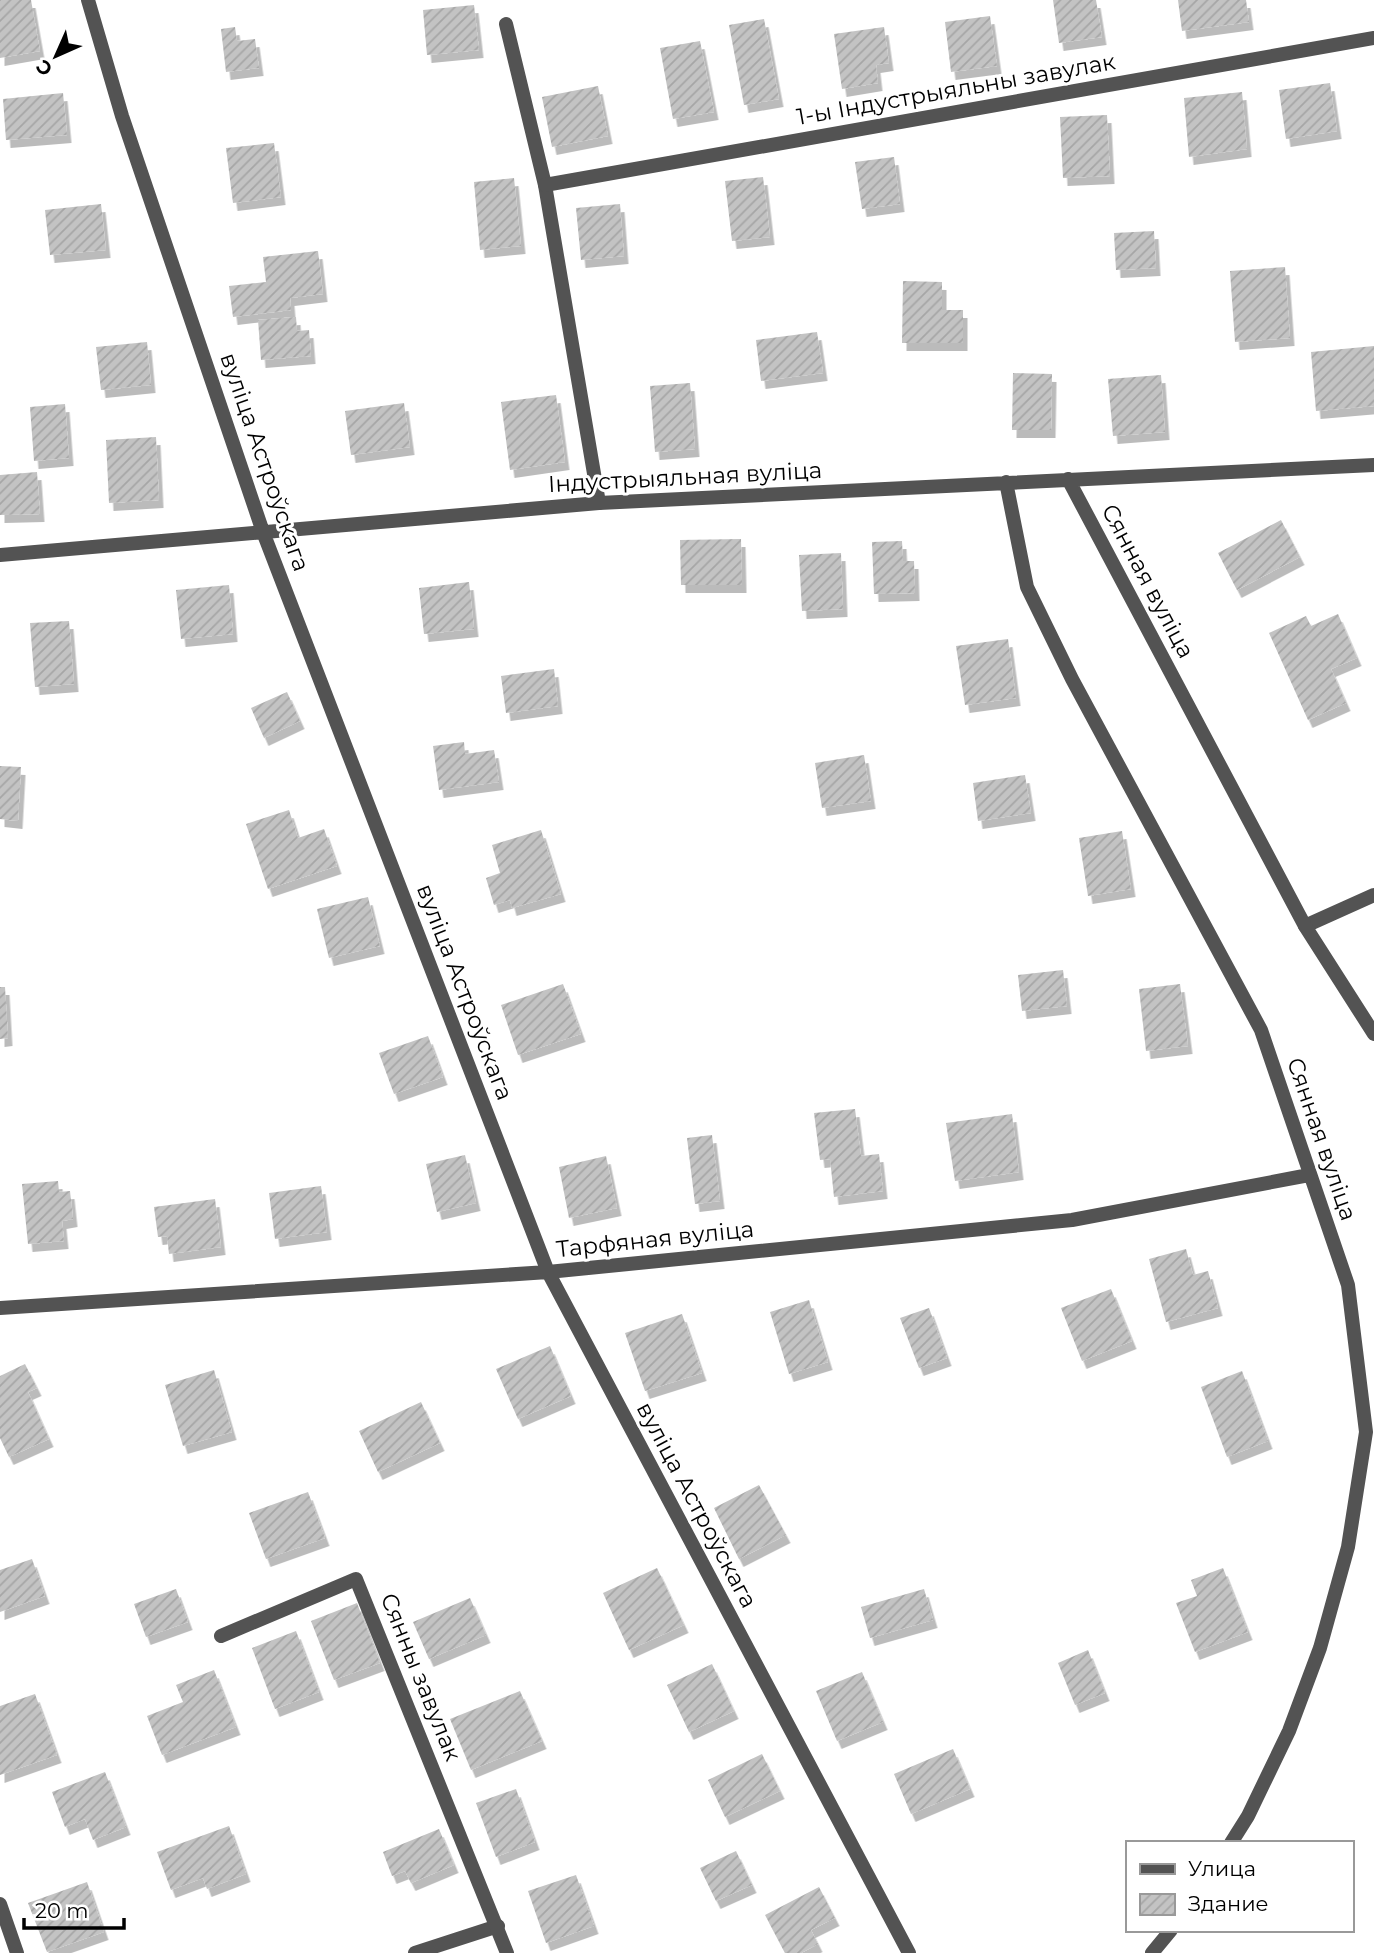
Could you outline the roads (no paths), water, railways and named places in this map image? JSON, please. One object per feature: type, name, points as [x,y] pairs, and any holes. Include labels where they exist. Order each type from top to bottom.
[{"type":"street","name":"вуліца Астроўскага","points":[[88,0],[122,116],[263,532],[548,1272],[909,1953]]},
{"type":"street","points":[[506,24],[545,185],[599,503]]},
{"type":"street","name":"1-ы Індустрыяльны завулак","points":[[545,185],[1374,38]]},
{"type":"street","name":"Індустрыяльная вуліца","points":[[0,555],[599,503],[1374,465]]},
{"type":"street","name":"Сянная вуліца","points":[[1068,479],[1305,926],[1374,1034]]},
{"type":"street","name":"Сянная вуліца","points":[[1006,482],[1027,587],[1072,679],[1261,1030],[1348,1285],[1366,1432],[1348,1547],[1320,1648],[1289,1731],[1248,1815],[1232,1841]]},
{"type":"street","points":[[1305,926],[1374,895]]},
{"type":"street","name":"Тарфяная вуліца","points":[[0,1308],[548,1272],[1072,1220],[1240,1191],[1309,1175]]},
{"type":"street","name":"Сянны завулак","points":[[221,1636],[356,1580],[507,1953]]},
{"type":"street","points":[[0,1904],[18,1953]]},
{"type":"street","points":[[415,1953],[498,1926]]},
{"type":"street","points":[[1152,1953],[1169,1932]]}]
